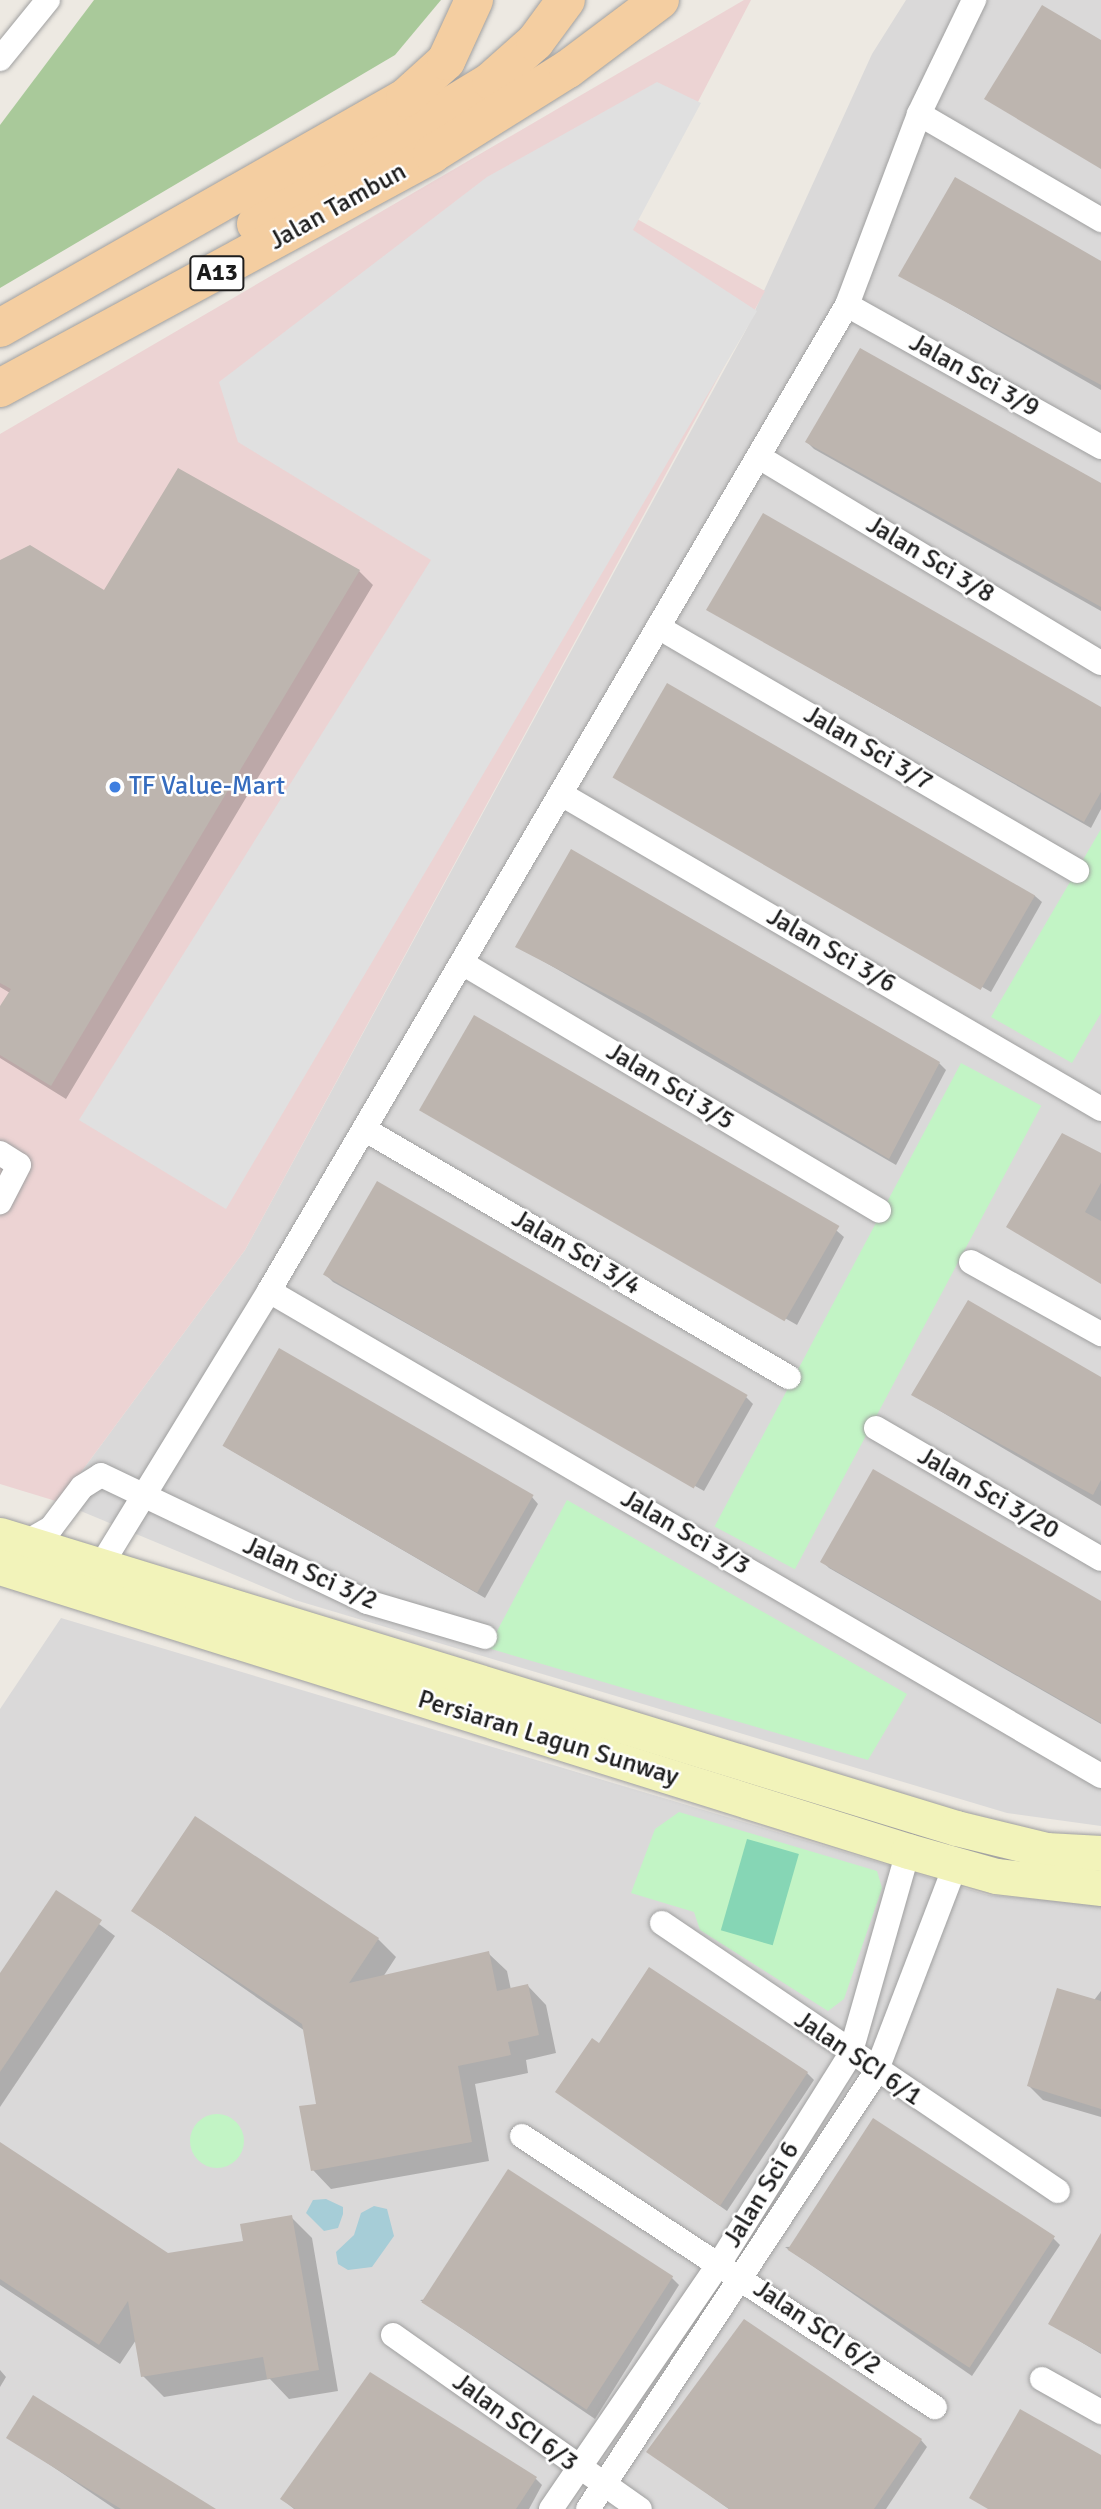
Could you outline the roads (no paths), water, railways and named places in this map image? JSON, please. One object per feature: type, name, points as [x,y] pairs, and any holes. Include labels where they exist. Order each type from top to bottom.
[{"type":"main road","points":[[119,326],[198,260],[491,81],[535,42],[566,0]]},
{"type":"main road","name":"Jalan Tambun","points":[[0,388],[119,326],[432,154],[568,69],[660,0]]},
{"type":"main road","name":"A13","points":[[0,328],[312,153],[429,79],[477,8]]},
{"type":"main road","name":"Persiaran Lagun Sunway","points":[[13,1539],[92,1582],[908,1851],[956,1864],[1101,1888]]},
{"type":"main road","name":"Persiaran Lagun Sunway","points":[[0,1567],[92,1582],[956,1828],[1046,1850],[1101,1853]]},
{"type":"street","points":[[0,60],[48,0]]},
{"type":"street","points":[[92,1582],[144,1490],[269,1291],[846,305],[919,114],[974,0]]},
{"type":"street","points":[[919,114],[1101,220]]},
{"type":"street","name":"Jalan Sci 3/9","points":[[846,305],[1101,447]]},
{"type":"street","name":"Jalan Sci 3/8","points":[[759,457],[1101,663]]},
{"type":"street","name":"Jalan Sci 3/7","points":[[658,627],[1077,871]]},
{"type":"street","name":"Jalan Sci 3/6","points":[[561,794],[1101,1109]]},
{"type":"street","name":"Jalan Sci 3/5","points":[[461,963],[879,1211]]},
{"type":"street","name":"Jalan Sci 3/4","points":[[364,1129],[789,1377]]},
{"type":"street","points":[[0,1202],[10,1159]]},
{"type":"street","points":[[971,1262],[1101,1334]]},
{"type":"street","name":"Jalan Sci 3/3","points":[[269,1291],[1101,1776]]},
{"type":"street","name":"Jalan Sci 3/20","points":[[876,1428],[1101,1559]]},
{"type":"street","name":"Jalan Sci 3/2","points":[[13,1539],[51,1528],[95,1476],[144,1490],[271,1561],[367,1602],[485,1637]]},
{"type":"street","name":"Jalan Sci 6","points":[[551,2509],[719,2263],[850,2055],[908,1851]]},
{"type":"street","name":"Jalan Sci 6","points":[[588,2509],[876,2072],[956,1864]]},
{"type":"street","name":"Jalan SCI 6/1","points":[[662,1923],[850,2055],[1058,2191]]},
{"type":"street","name":"Jalan SCI 6/2","points":[[522,2136],[935,2407]]},
{"type":"street","name":"Jalan SCI 6/3","points":[[393,2335],[579,2470],[640,2509]]},
{"type":"street","points":[[1042,2379],[1101,2412]]},
{"type":"water","points":[[326,2199],[343,2207],[343,2214],[338,2228],[324,2231],[306,2213],[313,2200]]},
{"type":"water","points":[[374,2206],[387,2209],[394,2236],[372,2267],[348,2270],[338,2264],[336,2252],[354,2235],[361,2213]]},
{"type":"place","name":"TF Value-Mart","points":[[115,787]]}]
